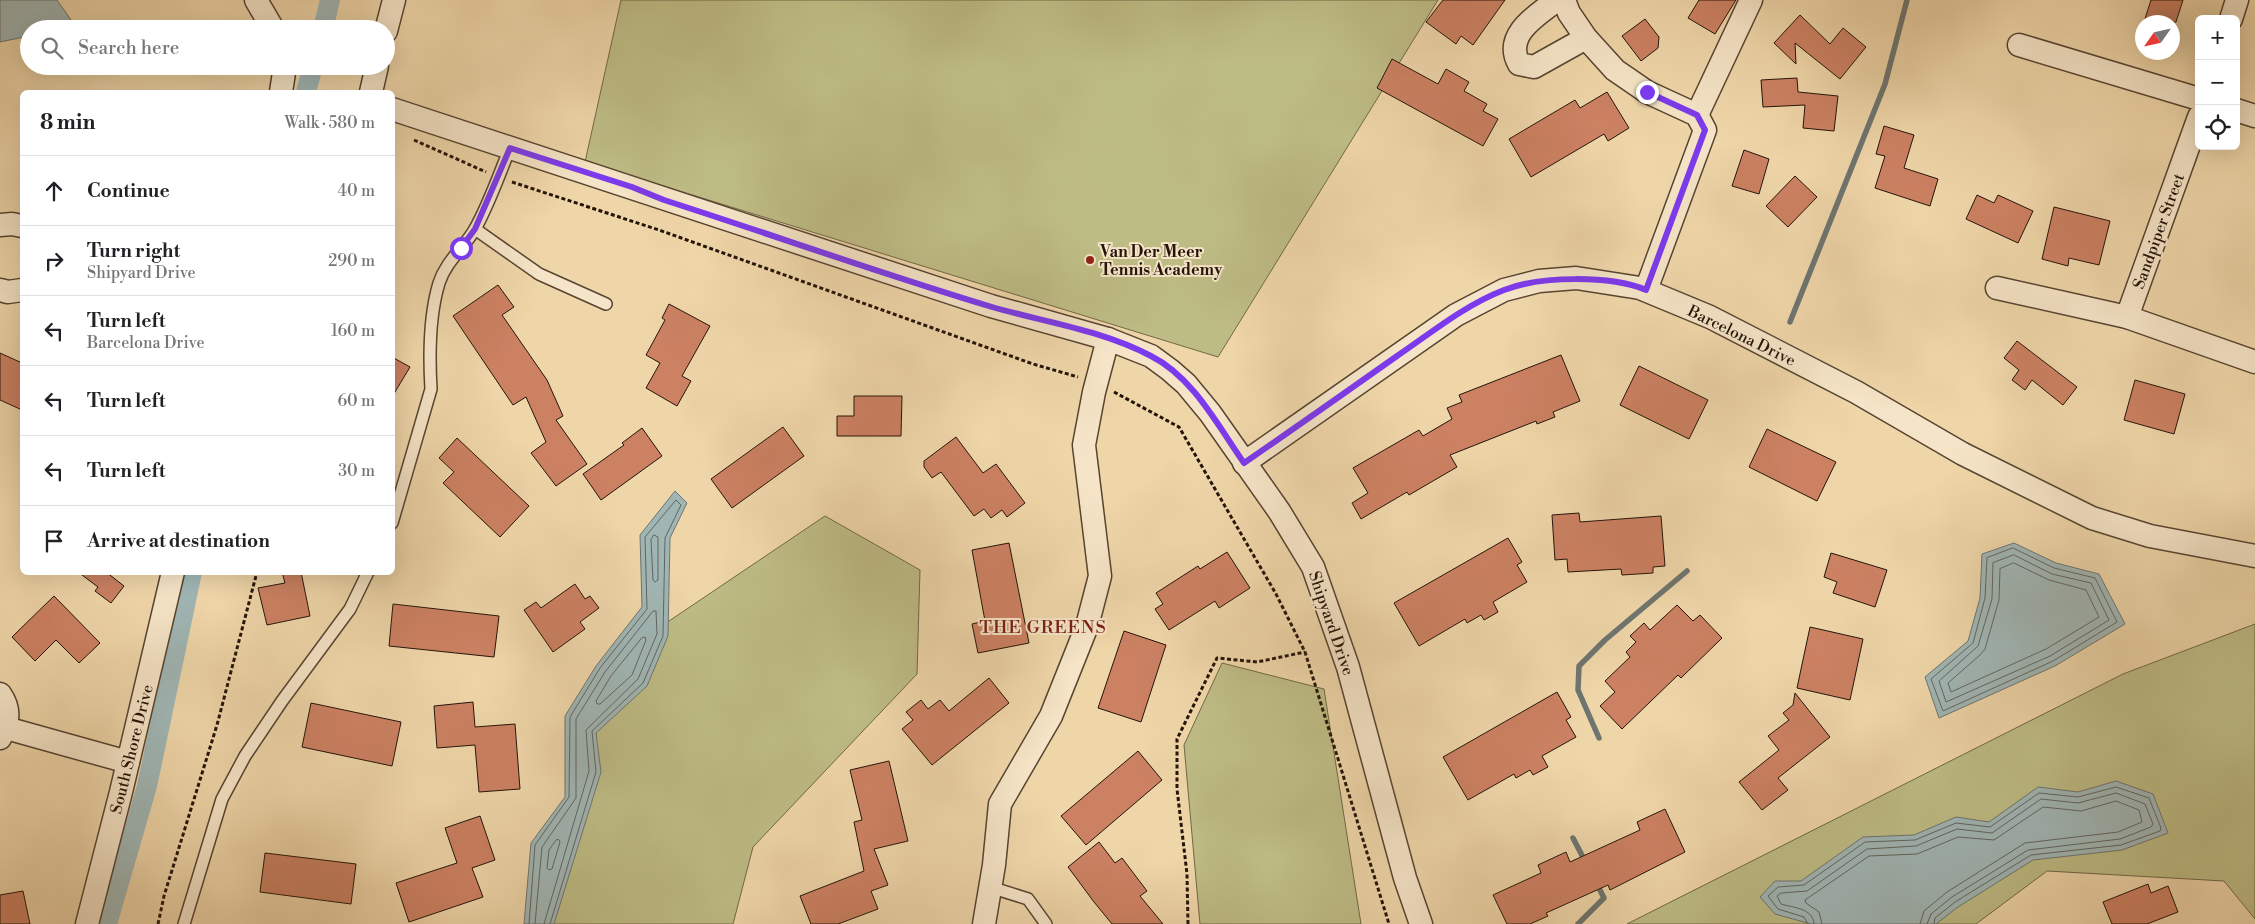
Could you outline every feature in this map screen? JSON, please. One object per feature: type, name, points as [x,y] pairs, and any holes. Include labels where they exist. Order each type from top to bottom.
[{"type":"street","points":[[256,0],[268,20]]},
{"type":"street","points":[[389,20],[394,0]]},
{"type":"street","points":[[1558,0],[1535,17],[1521,32],[1515,42],[1514,54],[1520,64],[1534,67],[1586,38]]},
{"type":"street","points":[[1564,0],[1569,13],[1586,38],[1615,70],[1647,92],[1697,115],[1705,130],[1646,290]]},
{"type":"street","points":[[1697,115],[1751,0]]},
{"type":"street","points":[[2232,15],[2236,0]]},
{"type":"street","points":[[2019,45],[2195,98]]},
{"type":"street","points":[[281,90],[284,75]]},
{"type":"street","points":[[371,90],[375,75]]},
{"type":"street","name":"Shipyard Drive","points":[[395,110],[991,306],[1108,339],[1151,356],[1186,384],[1210,413],[1313,567],[1348,668],[1405,878],[1421,924]]},
{"type":"street","points":[[2240,111],[2255,116]]},
{"type":"street","name":"Sandpiper Street","points":[[2127,317],[2195,128]]},
{"type":"street","points":[[0,225],[20,226]]},
{"type":"street","name":"Barcelona Drive","points":[[1244,463],[1456,315],[1504,290],[1539,281],[1576,278],[1646,290],[1710,316],[1856,392],[1963,454],[2092,518],[2150,536],[2255,556]]},
{"type":"street","points":[[1997,288],[2127,317],[2255,362]]},
{"type":"street","points":[[0,290],[8,292],[20,290]]},
{"type":"street","points":[[984,924],[1000,804],[1052,716],[1087,626],[1100,576],[1084,445],[1096,383],[1108,339]]},
{"type":"street","name":"South Shore Drive","points":[[87,924],[173,575]]},
{"type":"street","points":[[0,694],[4,699],[8,713],[3,733],[128,762]]},
{"type":"lane","points":[[395,513],[431,389],[430,367],[433,309],[440,282],[449,262],[475,229],[510,148]]},
{"type":"lane","points":[[475,229],[539,274],[606,304]]},
{"type":"lane","points":[[184,924],[222,799],[250,748],[350,609],[367,575]]},
{"type":"lane","points":[[990,888],[1028,899],[1046,924]]},
{"type":"path","points":[[410,138],[498,177],[658,230],[1033,364],[1096,383],[1179,427],[1276,594],[1305,652],[1389,924]]},
{"type":"path","points":[[158,924],[164,896],[217,725],[256,575]]},
{"type":"path","points":[[1188,924],[1187,874],[1176,790],[1177,739],[1217,658],[1257,662],[1305,652]]},
{"type":"shaded area","name":"Van Der Meer Tennis Academy","points":[[621,0],[1438,0],[1218,357],[585,162]]},
{"type":"shaded area","points":[[825,516],[920,570],[917,674],[753,847],[733,924],[545,924],[617,656]]},
{"type":"shaded area","points":[[2255,624],[2255,919],[2224,881],[2047,871],[1976,924],[1627,924],[2123,674]]},
{"type":"shaded area","points":[[1222,663],[1324,689],[1361,924],[1200,924],[1184,745]]},
{"type":"water","points":[[0,0],[57,0],[71,20],[20,20],[20,38],[0,42]]},
{"type":"water","points":[[675,491],[687,503],[670,538],[668,636],[647,686],[596,733],[601,772],[554,924],[524,924],[531,843],[565,797],[565,716],[596,666],[642,607],[640,535]]},
{"type":"water","points":[[2014,543],[2056,563],[2099,574],[2125,624],[2055,666],[1939,718],[1925,677],[1968,641],[1980,598],[1982,554]]},
{"type":"water","points":[[2116,781],[2153,794],[2168,833],[2122,850],[2033,860],[1958,907],[1936,924],[1811,924],[1775,914],[1760,897],[1775,881],[1801,881],[1863,837],[1914,835],[1956,817],[1989,822],[2038,787],[2078,792]]},
{"type":"building","points":[[1443,0],[1505,0],[1473,45],[1461,36],[1456,44],[1426,22]]},
{"type":"building","points":[[1699,0],[1736,0],[1715,34],[1688,18]]},
{"type":"building","points":[[2151,0],[2183,0],[2178,15],[2146,15]]},
{"type":"building","points":[[1800,15],[1830,44],[1843,28],[1866,47],[1840,79],[1795,43],[1796,64],[1774,43]]},
{"type":"building","points":[[1645,19],[1659,37],[1658,48],[1641,61],[1622,36]]},
{"type":"building","points":[[1392,59],[1438,84],[1446,69],[1469,82],[1464,91],[1487,104],[1483,111],[1498,119],[1483,146],[1377,88]]},
{"type":"building","points":[[1797,78],[1798,92],[1838,96],[1834,131],[1803,128],[1805,105],[1763,107],[1761,80]]},
{"type":"building","points":[[1607,92],[1629,128],[1608,141],[1604,134],[1531,177],[1509,139],[1575,100],[1580,108]]},
{"type":"building","points":[[1884,126],[1914,135],[1904,168],[1938,179],[1930,206],[1875,188],[1885,156],[1876,154]]},
{"type":"building","points":[[1744,150],[1769,159],[1759,194],[1732,186]]},
{"type":"building","points":[[1795,176],[1817,197],[1788,227],[1766,206]]},
{"type":"building","points":[[1977,195],[1994,203],[1998,195],[2033,211],[2018,243],[1966,219]]},
{"type":"building","points":[[2054,207],[2110,221],[2099,265],[2069,258],[2068,266],[2042,259]]},
{"type":"building","points":[[498,285],[514,307],[502,315],[547,380],[563,416],[556,420],[587,464],[556,486],[531,453],[546,442],[526,397],[513,405],[453,316]]},
{"type":"building","points":[[669,304],[710,326],[682,376],[691,381],[677,406],[646,388],[660,363],[646,355],[665,320],[662,318]]},
{"type":"building","points":[[2017,341],[2077,387],[2063,405],[2032,380],[2025,390],[2012,380],[2019,370],[2004,358]]},
{"type":"building","points":[[0,353],[20,362],[20,409],[0,400]]},
{"type":"building","points":[[1561,355],[1580,401],[1553,412],[1555,417],[1537,424],[1536,421],[1450,455],[1457,467],[1409,495],[1407,492],[1361,519],[1352,503],[1368,493],[1353,468],[1419,430],[1423,436],[1452,419],[1447,408],[1462,402],[1459,395]]},
{"type":"building","points":[[395,359],[410,367],[395,392]]},
{"type":"building","points":[[1639,366],[1708,400],[1689,439],[1620,405]]},
{"type":"building","points":[[2135,380],[2185,394],[2174,434],[2124,420]]},
{"type":"building","points":[[854,396],[902,396],[901,436],[837,436],[837,416],[854,416]]},
{"type":"building","points":[[783,427],[804,456],[732,508],[711,479]]},
{"type":"building","points":[[642,428],[662,456],[601,500],[583,474],[624,445],[622,443]]},
{"type":"building","points":[[1767,429],[1836,462],[1817,501],[1749,467]]},
{"type":"building","points":[[956,437],[983,473],[996,464],[1025,503],[1007,517],[1002,510],[991,518],[984,509],[974,516],[941,472],[932,478],[924,467],[924,461]]},
{"type":"building","points":[[457,438],[529,506],[500,537],[443,483],[454,472],[439,458]]},
{"type":"building","points":[[1579,513],[1580,522],[1661,516],[1665,566],[1653,567],[1653,573],[1622,575],[1621,569],[1568,572],[1567,559],[1555,560],[1552,515]]},
{"type":"building","points":[[1508,538],[1522,562],[1517,565],[1527,582],[1493,602],[1498,612],[1484,620],[1481,615],[1467,623],[1465,619],[1419,646],[1394,603]]},
{"type":"building","points":[[1009,543],[1029,643],[978,653],[972,624],[985,621],[972,550]]},
{"type":"building","points":[[1227,552],[1250,588],[1219,608],[1215,601],[1169,630],[1155,609],[1163,604],[1156,593],[1198,566],[1200,569]]},
{"type":"building","points":[[1831,553],[1887,570],[1875,607],[1833,593],[1837,582],[1824,577]]},
{"type":"building","points":[[82,575],[110,575],[124,586],[111,603],[95,591],[98,587]]},
{"type":"building","points":[[283,575],[302,575],[310,616],[267,625],[258,588],[285,583]]},
{"type":"building","points":[[575,584],[585,599],[590,596],[599,608],[580,622],[585,629],[553,652],[524,610],[536,602],[541,608]]},
{"type":"building","points":[[54,596],[100,643],[79,663],[56,640],[35,661],[12,637]]},
{"type":"building","points":[[393,604],[499,616],[494,657],[389,646]]},
{"type":"building","points":[[1677,605],[1693,621],[1700,615],[1722,638],[1681,678],[1678,675],[1622,729],[1600,706],[1615,692],[1605,681],[1630,657],[1626,652],[1636,642],[1630,636],[1644,623],[1650,630]]},
{"type":"building","points":[[1810,627],[1863,639],[1850,700],[1797,688]]},
{"type":"building","points":[[1124,631],[1166,645],[1141,722],[1098,708]]},
{"type":"building","points":[[989,678],[1009,703],[932,765],[902,729],[913,720],[906,712],[921,700],[928,709],[940,700],[949,711]]},
{"type":"building","points":[[1557,692],[1571,717],[1566,720],[1576,737],[1542,756],[1548,767],[1533,775],[1530,770],[1516,778],[1514,774],[1468,800],[1443,757]]},
{"type":"building","points":[[1795,693],[1830,737],[1778,778],[1788,790],[1762,810],[1739,782],[1779,750],[1768,736],[1789,720],[1783,713],[1793,705]]},
{"type":"building","points":[[473,702],[475,727],[515,724],[520,789],[479,792],[475,745],[437,748],[434,706]]},
{"type":"building","points":[[311,703],[401,722],[392,766],[302,747]]},
{"type":"building","points":[[1138,751],[1162,780],[1086,845],[1061,816]]},
{"type":"building","points":[[889,761],[908,841],[874,849],[888,885],[871,891],[878,909],[838,924],[811,924],[800,896],[864,871],[854,822],[862,820],[850,770]]},
{"type":"building","points":[[1665,809],[1685,852],[1610,890],[1608,885],[1546,913],[1548,916],[1530,924],[1507,924],[1493,895],[1541,873],[1538,865],[1566,852],[1570,862],[1640,830],[1637,822]]},
{"type":"building","points":[[480,816],[495,860],[472,868],[483,897],[409,922],[396,883],[457,863],[445,828]]},
{"type":"building","points":[[1099,842],[1115,863],[1122,858],[1147,891],[1140,896],[1163,924],[1112,924],[1094,902],[1068,867]]},
{"type":"building","points":[[265,853],[356,864],[351,904],[260,892]]},
{"type":"building","points":[[2148,884],[2151,893],[2168,886],[2178,912],[2147,924],[2112,924],[2103,902]]},
{"type":"building","points":[[23,891],[30,924],[0,924],[0,895]]},
{"type":"waterway","points":[[325,20],[330,0]]},
{"type":"waterway","points":[[1790,322],[1885,84],[1907,0]]},
{"type":"waterway","points":[[307,90],[311,75]]},
{"type":"waterway","points":[[1599,738],[1578,690],[1579,666],[1605,640],[1687,571]]},
{"type":"waterway","points":[[107,924],[147,786],[191,575]]},
{"type":"waterway","points":[[1573,838],[1586,863]]},
{"type":"waterway","points":[[1578,924],[1604,898],[1596,882]]},
{"type":"place","name":"Van Der Meer Tennis Academy","points":[[1090,260]]},
{"type":"district","name":"THE GREENS","points":[[1043,627]]},
{"type":"route","points":[[461,248],[475,229],[510,148],[991,306],[1108,339],[1151,356],[1186,384],[1210,413],[1244,463],[1456,315],[1504,290],[1539,281],[1576,278],[1646,290],[1705,130],[1702,121],[1697,115],[1647,92]]}]
